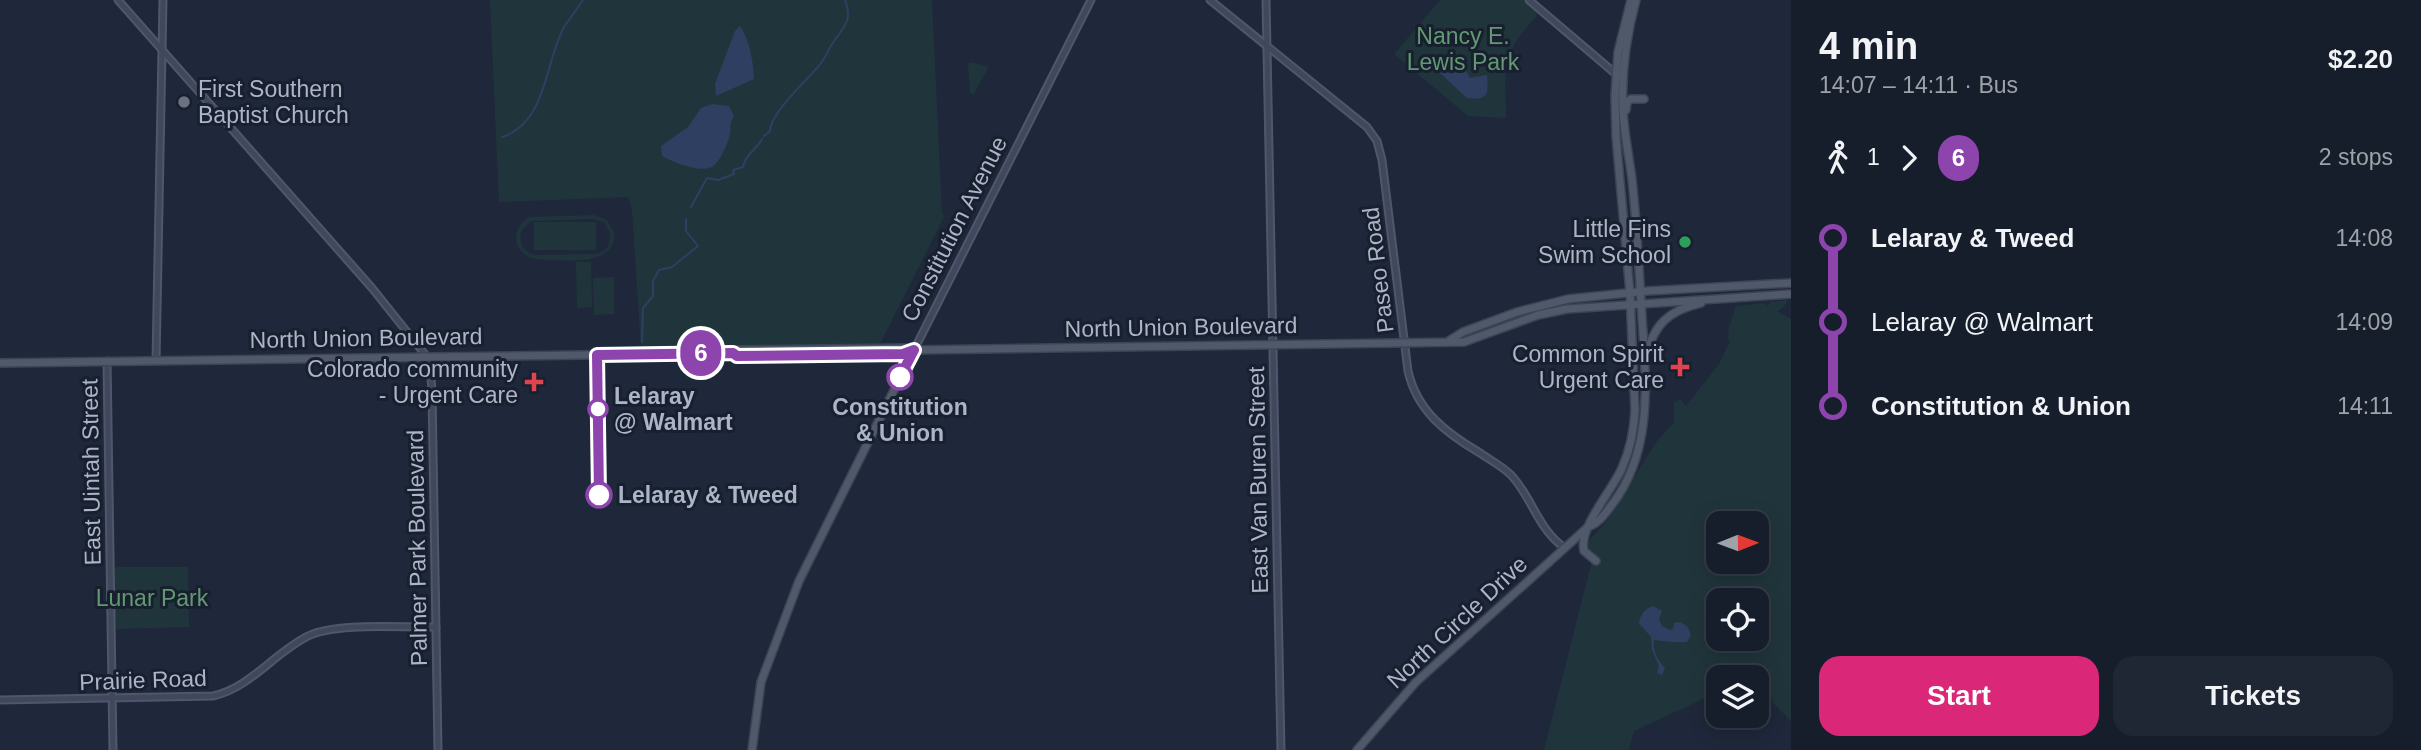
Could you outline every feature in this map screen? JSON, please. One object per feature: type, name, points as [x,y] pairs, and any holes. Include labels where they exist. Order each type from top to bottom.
[{"type":"main road","points":[[118,0],[372,288],[427,357]]},
{"type":"main road","points":[[156,360],[163,0]]},
{"type":"main road","name":"Constitution Avenue","points":[[752,750],[761,682],[799,581],[1091,0]]},
{"type":"main road","name":"Paseo Road","points":[[1210,0],[1367,127],[1379,146],[1410,380],[1424,409],[1445,431],[1510,474],[1547,532],[1565,548]]},
{"type":"main road","name":"East Van Buren Street","points":[[1266,0],[1281,750]]},
{"type":"main road","points":[[1529,0],[1622,80]]},
{"type":"main road","name":"North Circle Drive","points":[[1588,527],[1622,469],[1634,429],[1636,392],[1616,136],[1615,73],[1621,38],[1634,0]]},
{"type":"main road","name":"North Circle Drive","points":[[1357,750],[1416,682],[1588,527],[1600,521],[1615,500],[1635,462],[1643,432],[1645,367],[1622,80],[1634,0]]},
{"type":"main road","points":[[162,74],[169,68],[179,68]]},
{"type":"main road","points":[[1625,131],[1627,102],[1633,98],[1644,99]]},
{"type":"main road","name":"North Union Boulevard","points":[[1450,341],[1464,332],[1535,306],[1568,299],[1640,292],[1791,284]]},
{"type":"main road","name":"North Union Boulevard","points":[[0,363],[733,353],[736,350],[1464,342],[1552,311],[1791,293]]},
{"type":"main road","points":[[1645,367],[1652,336],[1666,317],[1682,308],[1722,298]]},
{"type":"main road","name":"Palmer Park Boulevard","points":[[427,357],[432,390],[438,750]]},
{"type":"main road","name":"East Uintah Street","points":[[107,361],[113,750]]},
{"type":"main road","points":[[1588,527],[1583,548],[1586,554],[1596,561]]},
{"type":"main road","name":"Prairie Road","points":[[0,700],[193,698],[218,695],[235,688],[302,639],[325,630],[436,627]]},
{"type":"green space","points":[[490,0],[932,0],[942,214],[945,215],[881,342],[875,346],[641,349],[632,210],[628,197],[499,202]]},
{"type":"green space","name":"Nancy E. Lewis Park","points":[[1440,0],[1524,0],[1538,12],[1518,39],[1507,63],[1506,118],[1468,116],[1395,55]]},
{"type":"green space","points":[[970,62],[988,68],[973,95],[970,92]]},
{"type":"green space","points":[[594,215],[607,220],[614,232],[613,244],[607,252],[586,260],[536,259],[522,252],[516,241],[518,228],[529,217]],"holes":[[[593,219],[604,222],[611,234],[608,246],[596,254],[534,255],[526,251],[521,242],[522,230],[531,221]]]},
{"type":"green space","points":[[534,222],[596,222],[596,250],[534,250]]},
{"type":"green space","points":[[576,262],[591,262],[592,307],[577,308]]},
{"type":"green space","points":[[614,277],[614,314],[594,315],[593,278]]},
{"type":"green space","points":[[1788,300],[1784,307],[1777,311],[1791,319],[1791,721],[1769,695],[1769,665],[1706,665],[1706,698],[1634,731],[1629,750],[1544,750],[1593,557],[1588,553],[1588,542],[1606,522],[1657,441],[1674,422],[1674,402],[1680,399],[1686,406],[1719,364],[1730,341],[1729,327],[1736,306],[1765,303],[1768,306],[1770,302]]},
{"type":"green space","name":"Lunar Park","points":[[116,567],[188,567],[189,627],[114,629]]},
{"type":"water","points":[[740,26],[750,51],[754,79],[716,96],[715,84],[735,31]]},
{"type":"water","points":[[1451,58],[1461,62],[1470,78],[1487,75],[1487,91],[1484,97],[1467,98],[1441,74],[1438,66]]},
{"type":"water","points":[[712,104],[729,106],[734,116],[730,135],[715,165],[693,168],[662,156],[661,146],[688,127],[701,108]]},
{"type":"water","points":[[1653,606],[1662,611],[1659,619],[1662,626],[1670,630],[1673,629],[1674,623],[1680,622],[1687,626],[1691,635],[1687,642],[1654,640],[1656,655],[1665,668],[1662,675],[1657,673],[1659,666],[1652,650],[1651,637],[1639,623],[1643,612]]},
{"type":"waterway","points":[[502,137],[517,130],[528,119],[543,90],[564,27],[583,0]]},
{"type":"waterway","points":[[764,136],[770,131],[783,105],[821,63],[843,28],[848,19],[845,0]]},
{"type":"waterway","points":[[691,207],[707,178],[718,180],[734,174],[733,170],[743,167],[762,139]]},
{"type":"waterway","points":[[642,342],[643,308],[653,296],[653,281],[659,270],[672,267],[698,246],[686,231],[686,219]]},
{"type":"bus line","name":"6","points":[[599,495],[597,355],[903,354],[914,350],[900,377]]},
{"type":"place","name":"First Southern Baptist Church","points":[[184,102]]},
{"type":"place","name":"Little Fins Swim School","points":[[1685,242]]},
{"type":"place","name":"Common Spirit Urgent Care","points":[[1680,367]]},
{"type":"place","name":"Constitution & Union","points":[[900,377]]},
{"type":"place","name":"Colorado community - Urgent Care","points":[[534,382]]},
{"type":"place","name":"Lelaray @ Walmart","points":[[598,409]]},
{"type":"place","name":"Lelaray & Tweed","points":[[599,495]]}]
